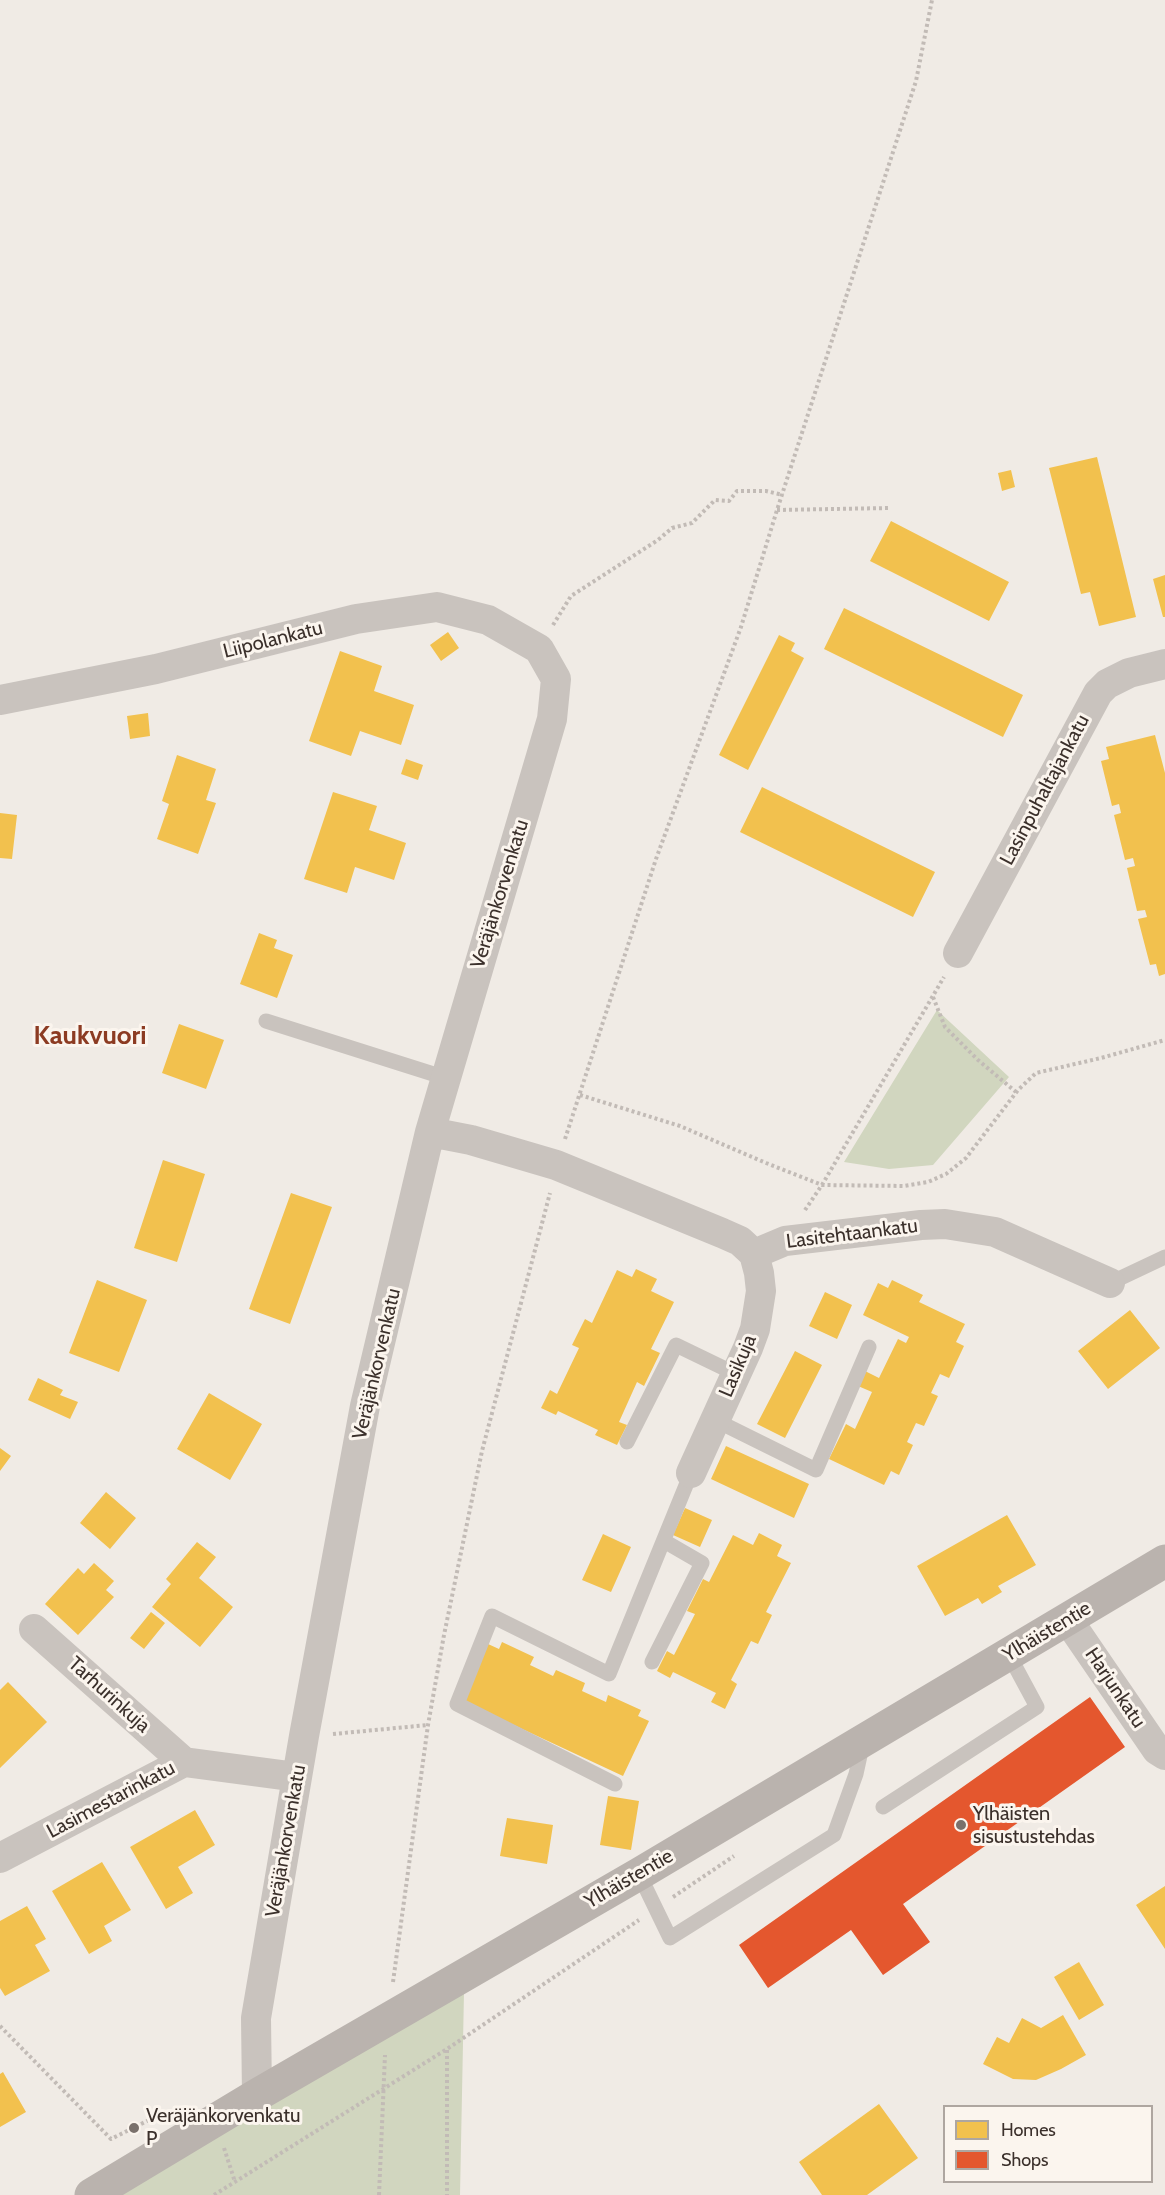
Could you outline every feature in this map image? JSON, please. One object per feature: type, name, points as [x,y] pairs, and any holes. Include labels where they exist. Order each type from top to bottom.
[{"type":"street","name":"Liipolankatu","points":[[0,700],[156,669],[356,619],[437,607],[488,620],[539,649]]},
{"type":"street","name":"Veräjänkorvenkatu","points":[[257,2095],[256,2018],[304,1736],[366,1407],[430,1132],[552,720],[556,679],[539,649]]},
{"type":"street","name":"Lasinpuhaltajankatu","points":[[958,953],[1098,693],[1117,678],[1165,664]]},
{"type":"street","points":[[430,1132],[471,1140],[556,1165],[740,1241],[754,1254]]},
{"type":"street","name":"Lasitehtaankatu","points":[[754,1254],[784,1240],[945,1224],[969,1226],[995,1232],[1110,1283]]},
{"type":"street","name":"Lasikuja","points":[[691,1473],[748,1348],[759,1310],[761,1291],[754,1254]]},
{"type":"street","name":"Ylhäistentie","points":[[91,2195],[257,2095],[639,1874],[1165,1561]]},
{"type":"street","name":"Harjunkatu","points":[[1068,1620],[1157,1750],[1165,1755]]},
{"type":"street","name":"Tarhurinkuja","points":[[34,1629],[184,1762]]},
{"type":"street","name":"Lasimestarinkatu","points":[[0,1858],[184,1762],[297,1777]]},
{"type":"lane","points":[[266,1021],[446,1078]]},
{"type":"lane","points":[[1110,1283],[1165,1257]]},
{"type":"lane","points":[[627,1442],[676,1345],[736,1374]]},
{"type":"lane","points":[[716,1420],[816,1470],[869,1347]]},
{"type":"lane","points":[[615,1784],[457,1704],[492,1616],[609,1674],[691,1473]]},
{"type":"lane","points":[[652,1662],[702,1563],[664,1541]]},
{"type":"lane","points":[[883,1807],[1036,1707],[1009,1655]]},
{"type":"lane","points":[[639,1874],[670,1938],[834,1835],[856,1774],[864,1741]]},
{"type":"path","points":[[379,2195],[382,2090],[388,2019],[428,1725],[482,1451],[540,1236],[556,1165],[656,859],[741,627],[916,81],[932,0]]},
{"type":"path","points":[[539,649],[570,596],[658,540],[672,528],[692,523],[715,500],[729,501],[737,491],[766,491],[783,495]]},
{"type":"path","points":[[777,510],[889,508]]},
{"type":"path","points":[[784,1240],[822,1185],[958,953]]},
{"type":"path","points":[[933,996],[945,1027],[978,1060],[1016,1092]]},
{"type":"path","points":[[580,1095],[680,1126],[822,1185],[904,1186],[928,1182],[946,1174],[966,1158],[1016,1092],[1036,1073],[1165,1040]]},
{"type":"path","points":[[304,1736],[428,1725]]},
{"type":"path","points":[[214,2195],[447,2049],[742,1851]]},
{"type":"path","points":[[0,2026],[111,2139],[173,2108]]},
{"type":"path","points":[[447,2049],[447,2195]]},
{"type":"path","points":[[216,2120],[236,2182]]},
{"type":"green space","points":[[937,1010],[1009,1077],[933,1165],[889,1169],[844,1162]]},
{"type":"green space","points":[[464,1992],[460,2195],[116,2195]]},
{"type":"building: Homes","points":[[1097,457],[1136,617],[1099,626],[1090,592],[1081,594],[1049,468]]},
{"type":"building: Homes","points":[[1011,470],[1015,487],[1002,491],[998,473]]},
{"type":"building: Homes","points":[[891,521],[1009,582],[989,621],[870,561]]},
{"type":"building: Homes","points":[[1165,575],[1165,617],[1163,617],[1153,579]]},
{"type":"building: Homes","points":[[844,608],[1023,695],[1003,737],[824,649]]},
{"type":"building: Homes","points":[[448,632],[459,648],[441,661],[430,645]]},
{"type":"building: Homes","points":[[779,635],[795,643],[791,651],[804,658],[748,770],[719,755]]},
{"type":"building: Homes","points":[[340,651],[382,666],[374,691],[414,705],[401,745],[360,731],[351,756],[309,741]]},
{"type":"building: Homes","points":[[148,713],[150,736],[130,739],[127,716]]},
{"type":"building: Homes","points":[[1155,735],[1165,773],[1165,974],[1159,976],[1156,964],[1150,965],[1138,919],[1147,917],[1145,910],[1137,911],[1127,868],[1135,866],[1133,858],[1125,860],[1114,815],[1121,813],[1119,804],[1112,806],[1101,761],[1109,759],[1106,747]]},
{"type":"building: Homes","points":[[177,755],[216,769],[206,800],[216,803],[198,854],[157,839],[169,804],[162,801]]},
{"type":"building: Homes","points":[[406,759],[423,765],[418,780],[401,774]]},
{"type":"building: Homes","points":[[762,787],[935,872],[913,917],[740,832]]},
{"type":"building: Homes","points":[[333,792],[377,806],[369,830],[406,843],[394,880],[355,867],[347,893],[304,879]]},
{"type":"building: Homes","points":[[0,813],[17,815],[12,859],[0,858]]},
{"type":"building: Homes","points":[[259,933],[277,940],[274,948],[293,955],[277,998],[240,984]]},
{"type":"building: Homes","points":[[179,1024],[224,1040],[206,1089],[162,1073]]},
{"type":"building: Homes","points":[[163,1160],[205,1174],[177,1262],[134,1248]]},
{"type":"building: Homes","points":[[291,1193],[332,1207],[290,1324],[249,1309]]},
{"type":"building: Homes","points":[[636,1269],[657,1279],[651,1291],[674,1302],[651,1349],[660,1353],[644,1386],[637,1382],[619,1422],[627,1425],[617,1445],[595,1435],[598,1430],[558,1411],[556,1415],[541,1408],[550,1390],[557,1394],[579,1348],[572,1345],[585,1319],[592,1323],[617,1270],[632,1277]]},
{"type":"building: Homes","points":[[97,1280],[147,1300],[119,1372],[69,1353]]},
{"type":"building: Homes","points":[[892,1280],[923,1295],[919,1302],[965,1324],[956,1342],[964,1346],[949,1378],[940,1374],[931,1393],[938,1396],[924,1426],[916,1423],[907,1442],[913,1445],[899,1475],[891,1471],[884,1485],[829,1459],[846,1424],[855,1429],[872,1392],[858,1386],[865,1371],[879,1378],[898,1339],[906,1343],[909,1337],[863,1315],[878,1283],[888,1288]]},
{"type":"building: Homes","points":[[825,1292],[852,1305],[837,1339],[809,1326]]},
{"type":"building: Homes","points":[[1130,1310],[1160,1348],[1108,1389],[1078,1351]]},
{"type":"building: Homes","points":[[795,1351],[822,1365],[785,1438],[757,1424]]},
{"type":"building: Homes","points":[[38,1378],[63,1390],[60,1395],[78,1402],[70,1419],[28,1400]]},
{"type":"building: Homes","points":[[209,1393],[262,1424],[230,1480],[177,1449]]},
{"type":"building: Homes","points":[[726,1446],[809,1484],[794,1518],[711,1479]]},
{"type":"building: Homes","points":[[0,1448],[11,1456],[0,1471]]},
{"type":"building: Homes","points":[[106,1492],[136,1518],[110,1549],[80,1523]]},
{"type":"building: Homes","points":[[685,1508],[712,1520],[700,1547],[673,1535]]},
{"type":"building: Homes","points":[[1007,1515],[1036,1565],[998,1586],[1002,1592],[982,1604],[978,1598],[945,1616],[917,1566]]},
{"type":"building: Homes","points":[[759,1533],[782,1545],[777,1556],[791,1563],[766,1612],[772,1615],[758,1644],[751,1641],[731,1680],[737,1684],[725,1709],[711,1702],[716,1693],[673,1672],[670,1678],[657,1671],[667,1651],[674,1655],[695,1614],[687,1611],[703,1579],[709,1582],[733,1535],[753,1545]]},
{"type":"building: Homes","points":[[603,1534],[631,1547],[611,1592],[582,1580]]},
{"type":"building: Homes","points":[[197,1542],[216,1557],[199,1578],[233,1607],[200,1647],[152,1607],[171,1584],[166,1579]]},
{"type":"building: Homes","points":[[94,1563],[114,1581],[106,1590],[114,1597],[78,1635],[45,1604],[78,1568],[84,1574]]},
{"type":"building: Homes","points":[[151,1612],[165,1623],[144,1649],[130,1638]]},
{"type":"building: Homes","points":[[502,1642],[534,1657],[530,1665],[553,1676],[556,1670],[585,1683],[582,1691],[606,1702],[608,1695],[641,1710],[638,1716],[649,1721],[623,1776],[462,1701],[488,1644],[499,1649]]},
{"type":"building: Homes","points":[[8,1682],[47,1722],[0,1768],[0,1690]]},
{"type":"building: Homes","points":[[608,1796],[639,1801],[631,1850],[600,1845]]},
{"type":"building: Homes","points":[[195,1810],[215,1845],[178,1867],[193,1893],[166,1909],[130,1847]]},
{"type":"building: Homes","points":[[507,1818],[553,1825],[547,1864],[500,1856]]},
{"type":"building: Homes","points":[[102,1862],[131,1910],[104,1926],[112,1941],[89,1954],[52,1891]]},
{"type":"building: Homes","points":[[1165,1886],[1165,1949],[1136,1905]]},
{"type":"building: Homes","points":[[27,1906],[46,1939],[35,1945],[50,1971],[5,1996],[0,1988],[0,1921]]},
{"type":"building: Homes","points":[[1079,1962],[1104,2005],[1079,2020],[1054,1977]]},
{"type":"building: Homes","points":[[1063,2015],[1086,2055],[1036,2080],[1013,2079],[983,2064],[997,2037],[1009,2043],[1022,2018],[1041,2028]]},
{"type":"building: Homes","points":[[3,2072],[26,2112],[0,2127],[0,2074]]},
{"type":"building: Homes","points":[[879,2104],[918,2158],[867,2195],[822,2195],[799,2162]]},
{"type":"building: Shops","name":"Ylhäisten sisustustehdas","points":[[1090,1697],[1125,1747],[903,1904],[930,1942],[883,1975],[851,1930],[768,1988],[739,1945]]},
{"type":"place","name":"Ylhäisten sisustustehdas","points":[[961,1825]]},
{"type":"place","name":"Veräjänkorvenkatu P","points":[[134,2128]]},
{"type":"district","name":"Kaukvuori","points":[[90,1036]]}]
